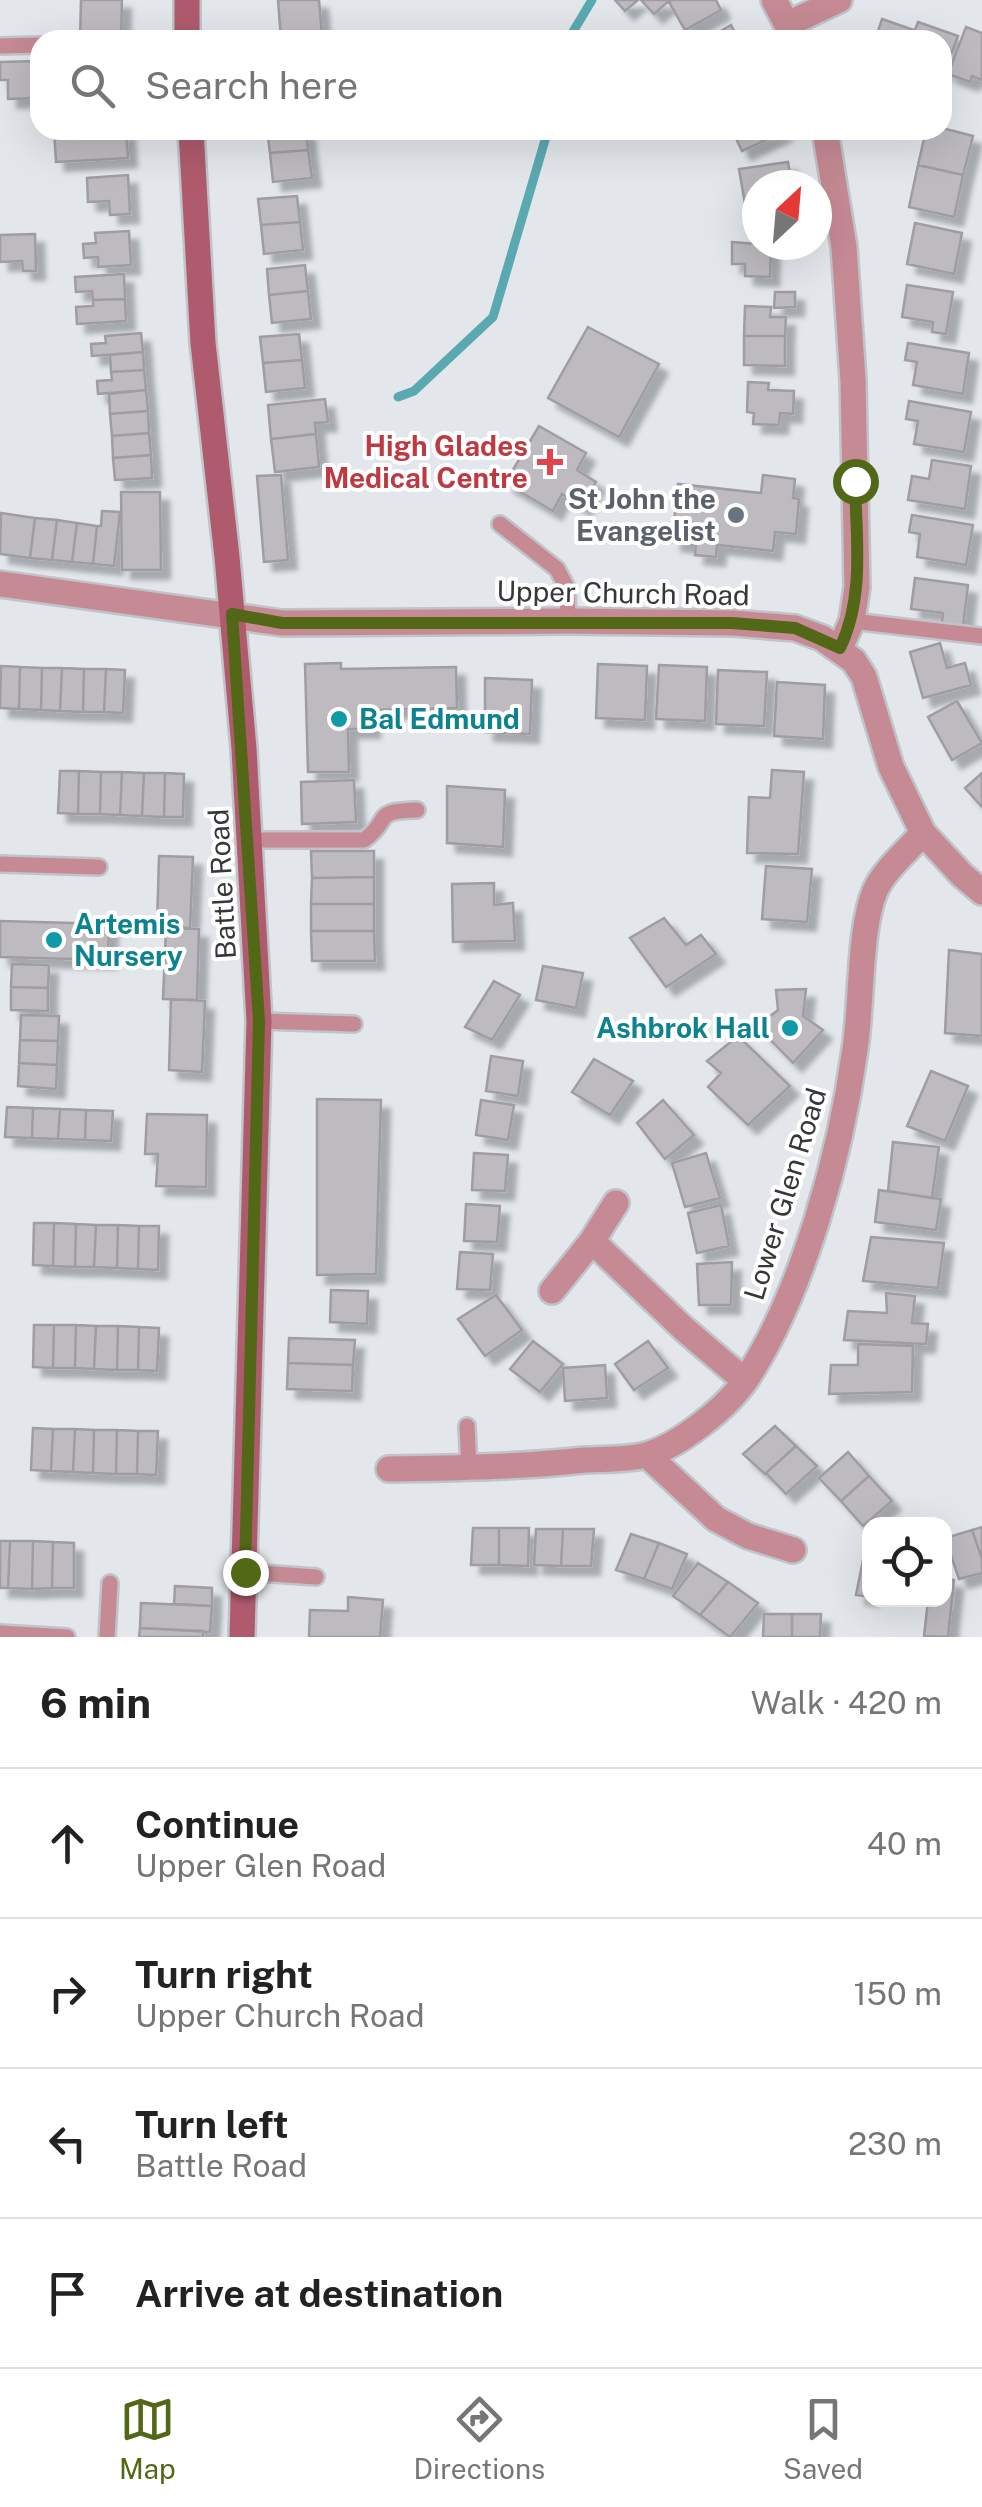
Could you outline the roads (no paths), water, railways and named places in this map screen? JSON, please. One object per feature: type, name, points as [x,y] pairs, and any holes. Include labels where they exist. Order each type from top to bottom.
[{"type":"main road","points":[[187,0],[187,30]]},
{"type":"main road","name":"Battle Road","points":[[192,140],[203,343],[232,614],[250,840],[259,1021],[242,1637]]},
{"type":"street","points":[[774,0],[790,30]]},
{"type":"street","points":[[794,30],[838,0]]},
{"type":"street","points":[[827,140],[844,247],[853,380],[858,588],[852,621],[840,648],[864,676],[892,768],[923,833],[982,892]]},
{"type":"street","name":"Upper Church Road","points":[[0,584],[282,623],[732,623],[795,628],[840,648]]},
{"type":"street","name":"Lower Glen Road","points":[[389,1469],[522,1467],[647,1454],[701,1425],[745,1381],[781,1311],[832,1164],[850,1092],[866,923],[876,889],[923,833]]},
{"type":"street","points":[[552,1291],[592,1241],[616,1202]]},
{"type":"street","points":[[592,1241],[745,1381]]},
{"type":"street","points":[[647,1454],[716,1519],[748,1536],[793,1550]]},
{"type":"lane","points":[[0,46],[30,45]]},
{"type":"lane","points":[[500,524],[557,570],[567,588],[568,621]]},
{"type":"lane","points":[[852,621],[982,636]]},
{"type":"lane","points":[[250,840],[364,840],[374,834],[388,811],[417,810]]},
{"type":"lane","points":[[0,864],[99,867]]},
{"type":"lane","points":[[259,1021],[354,1024]]},
{"type":"lane","points":[[467,1426],[469,1468]]},
{"type":"lane","points":[[245,1572],[316,1577]]},
{"type":"lane","points":[[107,1637],[110,1582]]},
{"type":"lane","points":[[0,1633],[67,1637]]},
{"type":"waterway","points":[[574,30],[592,0]]},
{"type":"waterway","points":[[398,397],[414,391],[493,317],[545,140]]},
{"type":"place","name":"High Glades Medical Centre","points":[[550,462]]},
{"type":"place","name":"St John the Evangelist","points":[[736,515]]},
{"type":"place","name":"Bal Edmund","points":[[339,719]]},
{"type":"place","name":"Artemis Nursery","points":[[54,940]]},
{"type":"place","name":"Ashbrok Hall","points":[[790,1028]]}]
